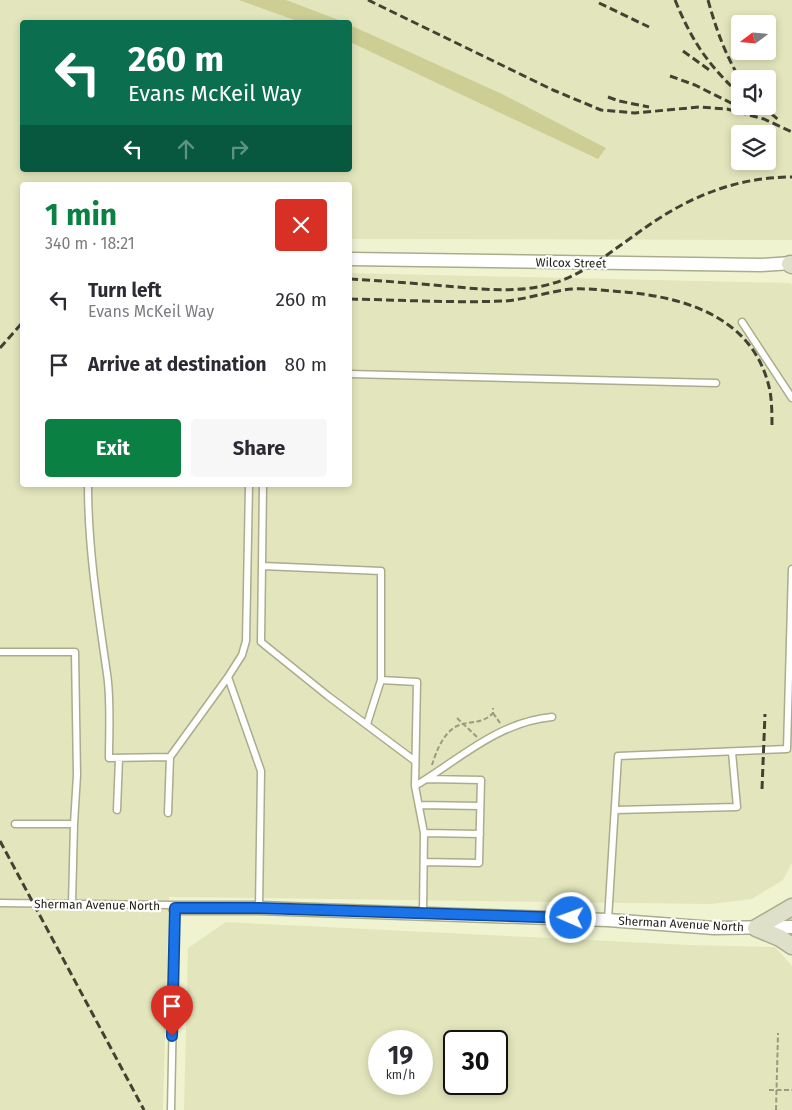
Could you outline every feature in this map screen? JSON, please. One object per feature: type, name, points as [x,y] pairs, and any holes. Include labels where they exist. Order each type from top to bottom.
[{"type":"main road","points":[[756,928],[792,908]]},
{"type":"main road","points":[[756,928],[780,938],[792,946]]},
{"type":"street","name":"Wilcox Street","points":[[352,259],[791,264]]},
{"type":"street","name":"Sherman Avenue North","points":[[175,908],[259,908],[608,920],[714,928],[792,927]]},
{"type":"lane","points":[[742,322],[792,398]]},
{"type":"lane","points":[[352,374],[716,383]]},
{"type":"lane","points":[[88,487],[92,559],[107,674],[109,758],[170,757]]},
{"type":"lane","points":[[168,812],[170,757],[228,677],[242,655],[246,641],[250,487]]},
{"type":"lane","points":[[263,487],[260,642],[415,761]]},
{"type":"lane","points":[[262,566],[381,571],[381,680],[367,724]]},
{"type":"lane","points":[[608,920],[618,756],[787,750],[792,569]]},
{"type":"lane","points":[[0,652],[75,652],[78,775],[74,824],[72,904]]},
{"type":"lane","points":[[228,677],[261,771],[259,908]]},
{"type":"lane","points":[[381,680],[416,682],[415,786],[424,833],[423,914]]},
{"type":"lane","points":[[415,786],[505,729],[530,720],[552,717]]},
{"type":"lane","points":[[615,810],[736,807],[732,752]]},
{"type":"lane","points":[[117,810],[119,758]]},
{"type":"lane","points":[[424,862],[479,863],[481,780],[427,779]]},
{"type":"lane","points":[[419,806],[480,806]]},
{"type":"lane","points":[[15,824],[74,824]]},
{"type":"lane","points":[[424,833],[480,834]]},
{"type":"lane","name":"Sherman Avenue North","points":[[0,903],[172,906],[175,908]]},
{"type":"lane","points":[[171,1110],[175,908]]},
{"type":"path","points":[[493,708],[493,713],[505,729]]},
{"type":"path","points":[[427,779],[437,750],[454,728],[483,721],[493,713]]},
{"type":"path","points":[[457,718],[482,743]]},
{"type":"path","points":[[776,1110],[778,1033]]},
{"type":"path","points":[[769,1090],[792,1090]]},
{"type":"shaded area","points":[[0,0],[792,0],[792,240],[352,239],[352,182],[20,182],[20,487],[352,487],[352,273],[790,283],[792,285],[792,863],[783,880],[752,899],[711,904],[169,897],[163,1110],[0,1110]]},
{"type":"shaded area","points":[[239,0],[286,0],[339,20],[294,20]]},
{"type":"shaded area","points":[[352,26],[502,94],[606,148],[598,159],[352,43]]},
{"type":"shaded area","points":[[226,922],[690,945],[775,947],[792,966],[792,1110],[184,1110],[188,948]]},
{"type":"railway","points":[[368,0],[553,90],[601,110],[635,113],[699,107],[727,109],[764,119],[792,132]]},
{"type":"railway","points":[[675,0],[698,46],[731,86]]},
{"type":"railway","points":[[708,0],[721,41],[735,70]]},
{"type":"railway","points":[[599,3],[649,27]]},
{"type":"railway","points":[[683,51],[712,72]]},
{"type":"railway","points":[[670,76],[695,85],[731,103]]},
{"type":"railway","points":[[608,97],[649,107]]},
{"type":"railway","points":[[773,115],[780,121]]},
{"type":"railway","points":[[352,279],[513,290],[554,283],[586,269],[653,222],[690,201],[728,186],[749,181],[792,177]]},
{"type":"railway","points":[[352,299],[447,302],[505,301],[564,290],[592,289],[649,295],[673,300],[695,307],[716,317],[734,330],[750,346],[762,366],[770,391],[772,429]]},
{"type":"railway","points":[[0,348],[20,325]]},
{"type":"railway","points":[[762,789],[765,714]]},
{"type":"railway","points":[[0,841],[144,1110]]},
{"type":"route","points":[[172,1036],[175,908],[259,908],[571,918]]}]
